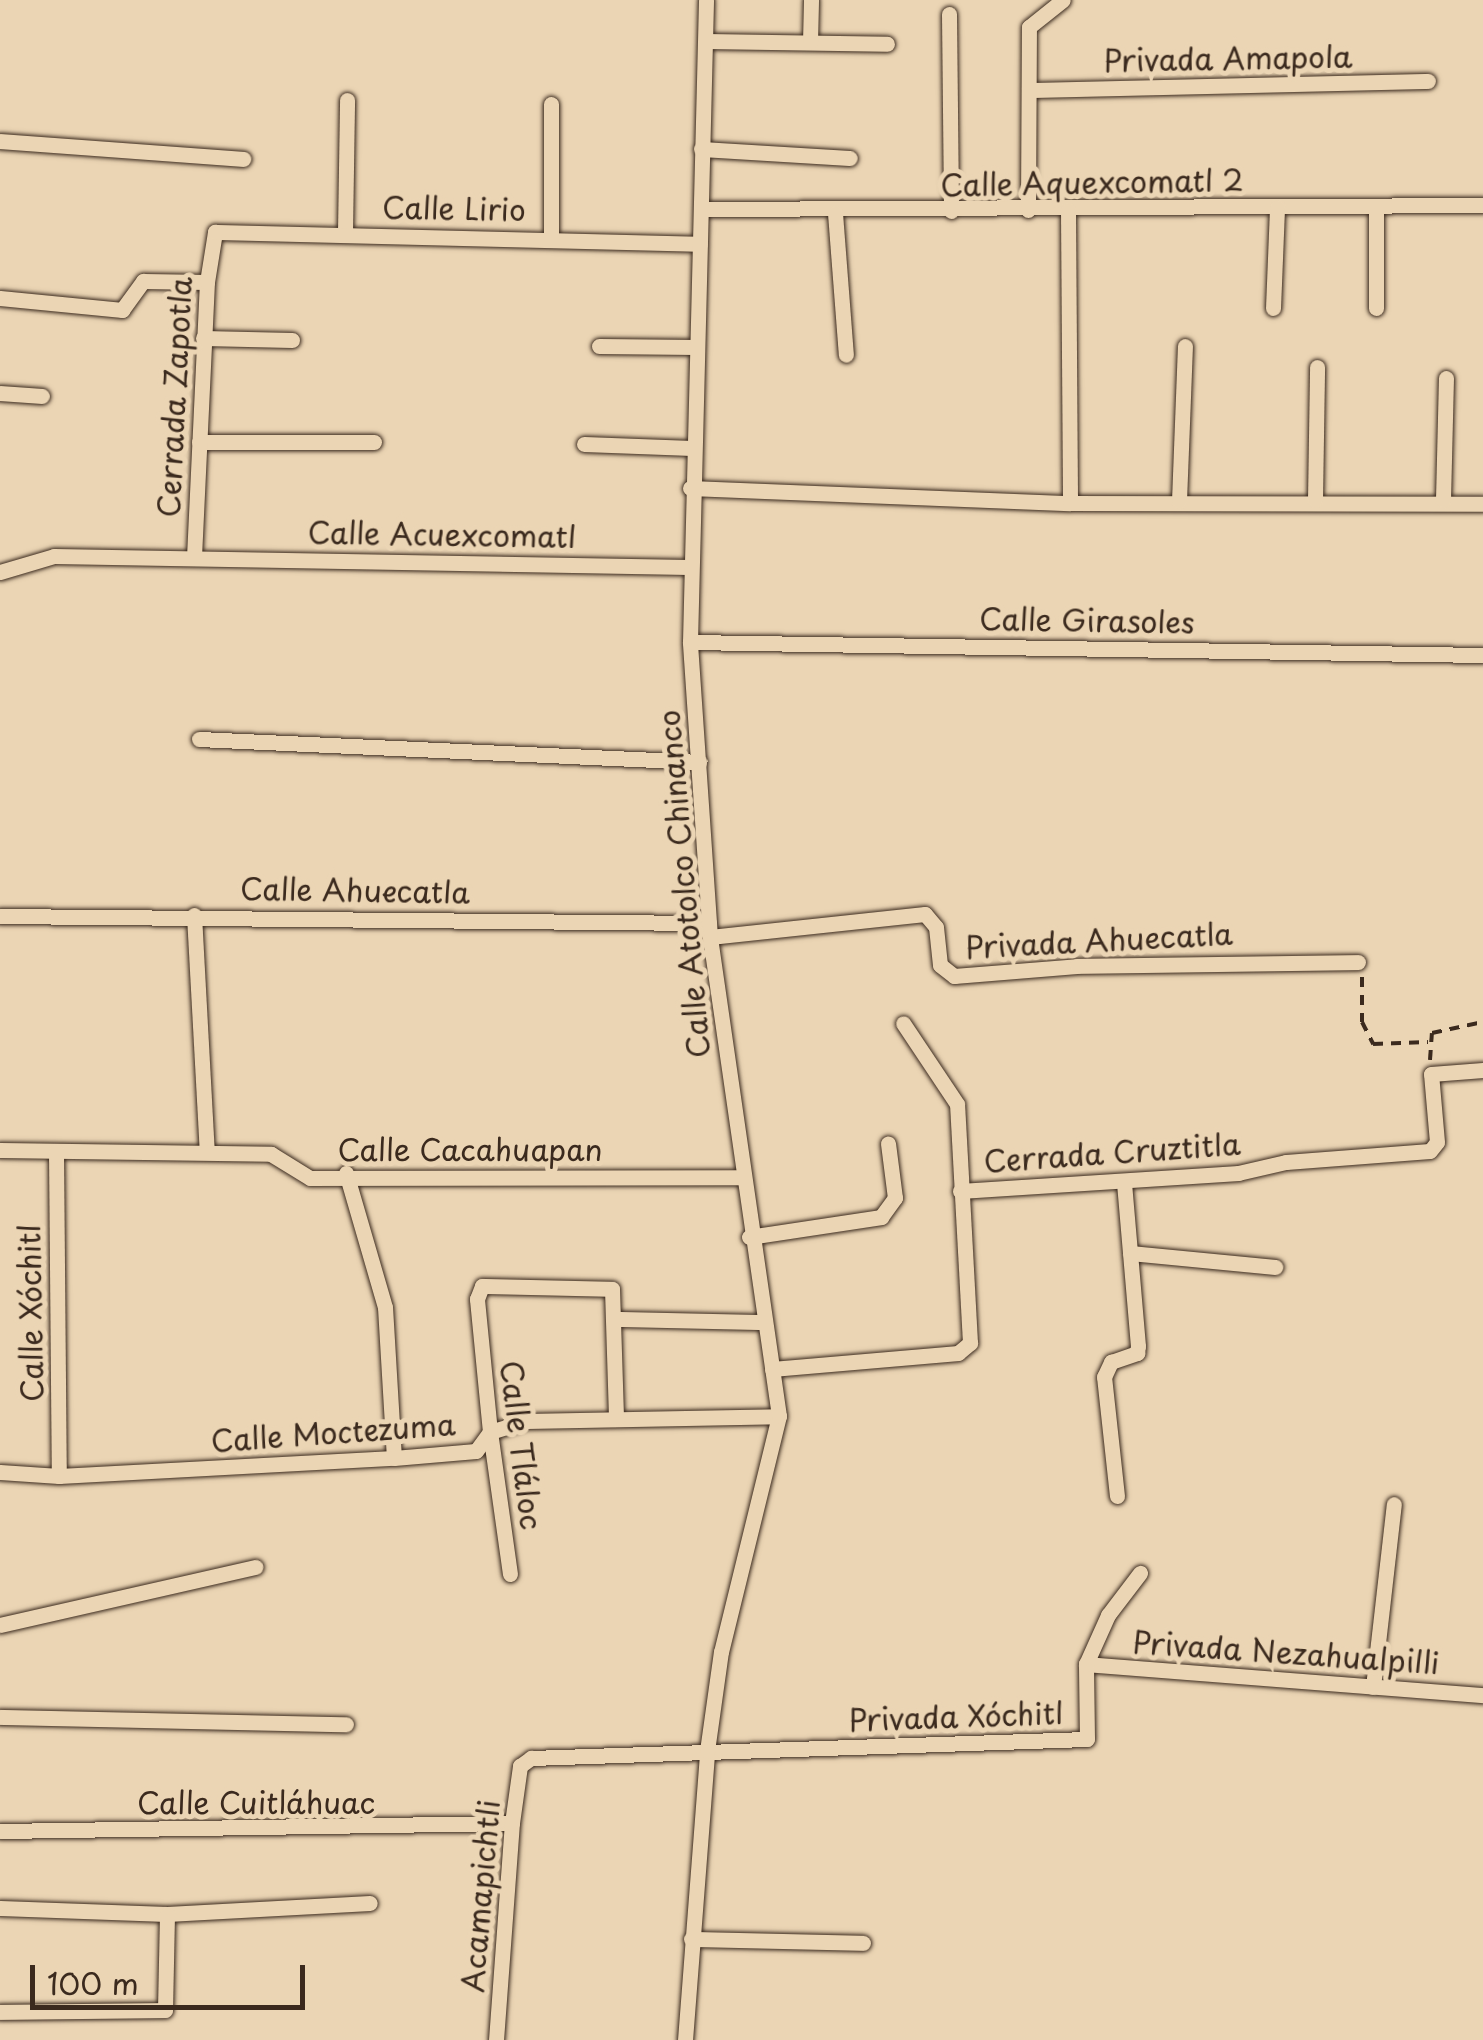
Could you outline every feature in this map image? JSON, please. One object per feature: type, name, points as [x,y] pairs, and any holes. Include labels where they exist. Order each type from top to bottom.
[{"type":"street","name":"Calle Atotolco Chinanco","points":[[685,2040],[707,1751],[733,1582],[779,1416],[740,1177],[710,930],[690,642],[690,488],[706,0]]},
{"type":"street","points":[[810,42],[811,0]]},
{"type":"street","points":[[1028,210],[1029,28],[1064,0]]},
{"type":"street","points":[[948,14],[951,211]]},
{"type":"street","points":[[706,41],[887,44]]},
{"type":"street","name":"Privada Amapola","points":[[1029,90],[1428,82]]},
{"type":"street","points":[[346,100],[346,232]]},
{"type":"street","points":[[551,104],[551,238]]},
{"type":"street","points":[[0,141],[243,158]]},
{"type":"street","points":[[701,149],[850,158]]},
{"type":"street","name":"Calle Aquexcomatl 2","points":[[702,209],[835,213],[1483,205]]},
{"type":"street","points":[[1376,206],[1376,308]]},
{"type":"street","points":[[1274,308],[1278,207]]},
{"type":"street","points":[[1068,210],[1070,502]]},
{"type":"street","points":[[835,213],[846,355]]},
{"type":"street","name":"Calle Lirio","points":[[210,239],[222,230],[700,244]]},
{"type":"street","name":"Cerrada Zapotla","points":[[194,557],[210,239]]},
{"type":"street","points":[[0,298],[122,310],[143,280],[206,282]]},
{"type":"street","points":[[203,338],[292,340]]},
{"type":"street","points":[[599,346],[696,348]]},
{"type":"street","points":[[1180,501],[1185,346]]},
{"type":"street","points":[[1315,500],[1317,367]]},
{"type":"street","points":[[1443,500],[1446,378]]},
{"type":"street","points":[[0,393],[42,396]]},
{"type":"street","points":[[199,442],[374,442]]},
{"type":"street","points":[[584,444],[692,448]]},
{"type":"street","points":[[690,488],[1070,502],[1443,500],[1483,504]]},
{"type":"street","name":"Calle Acuexcomatl","points":[[0,572],[54,556],[690,567]]},
{"type":"street","name":"Calle Girasoles","points":[[690,642],[1483,654]]},
{"type":"street","points":[[199,738],[698,762]]},
{"type":"street","name":"Privada Ahuecatla","points":[[710,930],[925,914],[936,927],[940,965],[954,976],[1096,965],[1358,962]]},
{"type":"street","points":[[0,1150],[207,1152],[194,915]]},
{"type":"street","name":"Calle Ahuecatla","points":[[0,916],[194,915],[710,930]]},
{"type":"street","points":[[903,1022],[958,1104],[960,1191]]},
{"type":"street","points":[[1431,1074],[1483,1070]]},
{"type":"street","name":"Cerrada Cruztitla","points":[[772,1369],[958,1353],[970,1342],[960,1191],[1124,1183],[1430,1150],[1437,1142],[1431,1074]]},
{"type":"street","points":[[749,1237],[881,1217],[895,1198],[888,1143]]},
{"type":"street","name":"Calle Xóchitl","points":[[56,1150],[59,1476]]},
{"type":"street","name":"Calle Cacahuapan","points":[[207,1152],[271,1154],[310,1178],[346,1173],[740,1177]]},
{"type":"street","points":[[346,1173],[384,1307],[394,1458]]},
{"type":"street","points":[[1117,1496],[1102,1396],[1111,1362],[1137,1354],[1124,1183]]},
{"type":"street","points":[[1130,1253],[1276,1267]]},
{"type":"street","name":"Calle Tláloc","points":[[510,1574],[490,1432],[478,1298],[482,1286],[597,1284],[612,1289],[617,1319]]},
{"type":"street","points":[[616,1420],[617,1319],[762,1322]]},
{"type":"street","name":"Calle Moctezuma","points":[[0,1472],[59,1476],[394,1458],[476,1450],[490,1432],[526,1422],[779,1416]]},
{"type":"street","points":[[1373,1687],[1394,1504]]},
{"type":"street","points":[[0,1625],[256,1566]]},
{"type":"street","name":"Privada Xóchitl","points":[[707,1751],[1086,1739],[1086,1664],[1108,1614],[1140,1574]]},
{"type":"street","name":"Privada Nezahualpilli","points":[[1086,1664],[1483,1695]]},
{"type":"street","points":[[0,1717],[346,1724]]},
{"type":"street","name":"Acamapichtli","points":[[496,2040],[520,1766],[531,1758],[707,1751]]},
{"type":"street","name":"Calle Cuitláhuac","points":[[0,1830],[512,1823]]},
{"type":"street","points":[[0,1908],[167,1914],[370,1903]]},
{"type":"street","points":[[0,2012],[165,2010],[167,1914]]},
{"type":"street","points":[[691,1939],[863,1943]]},
{"type":"path","points":[[1358,962],[1365,1036],[1373,1044],[1428,1042],[1441,1029],[1483,1022]]},
{"type":"path","points":[[1428,1042],[1431,1074]]}]
